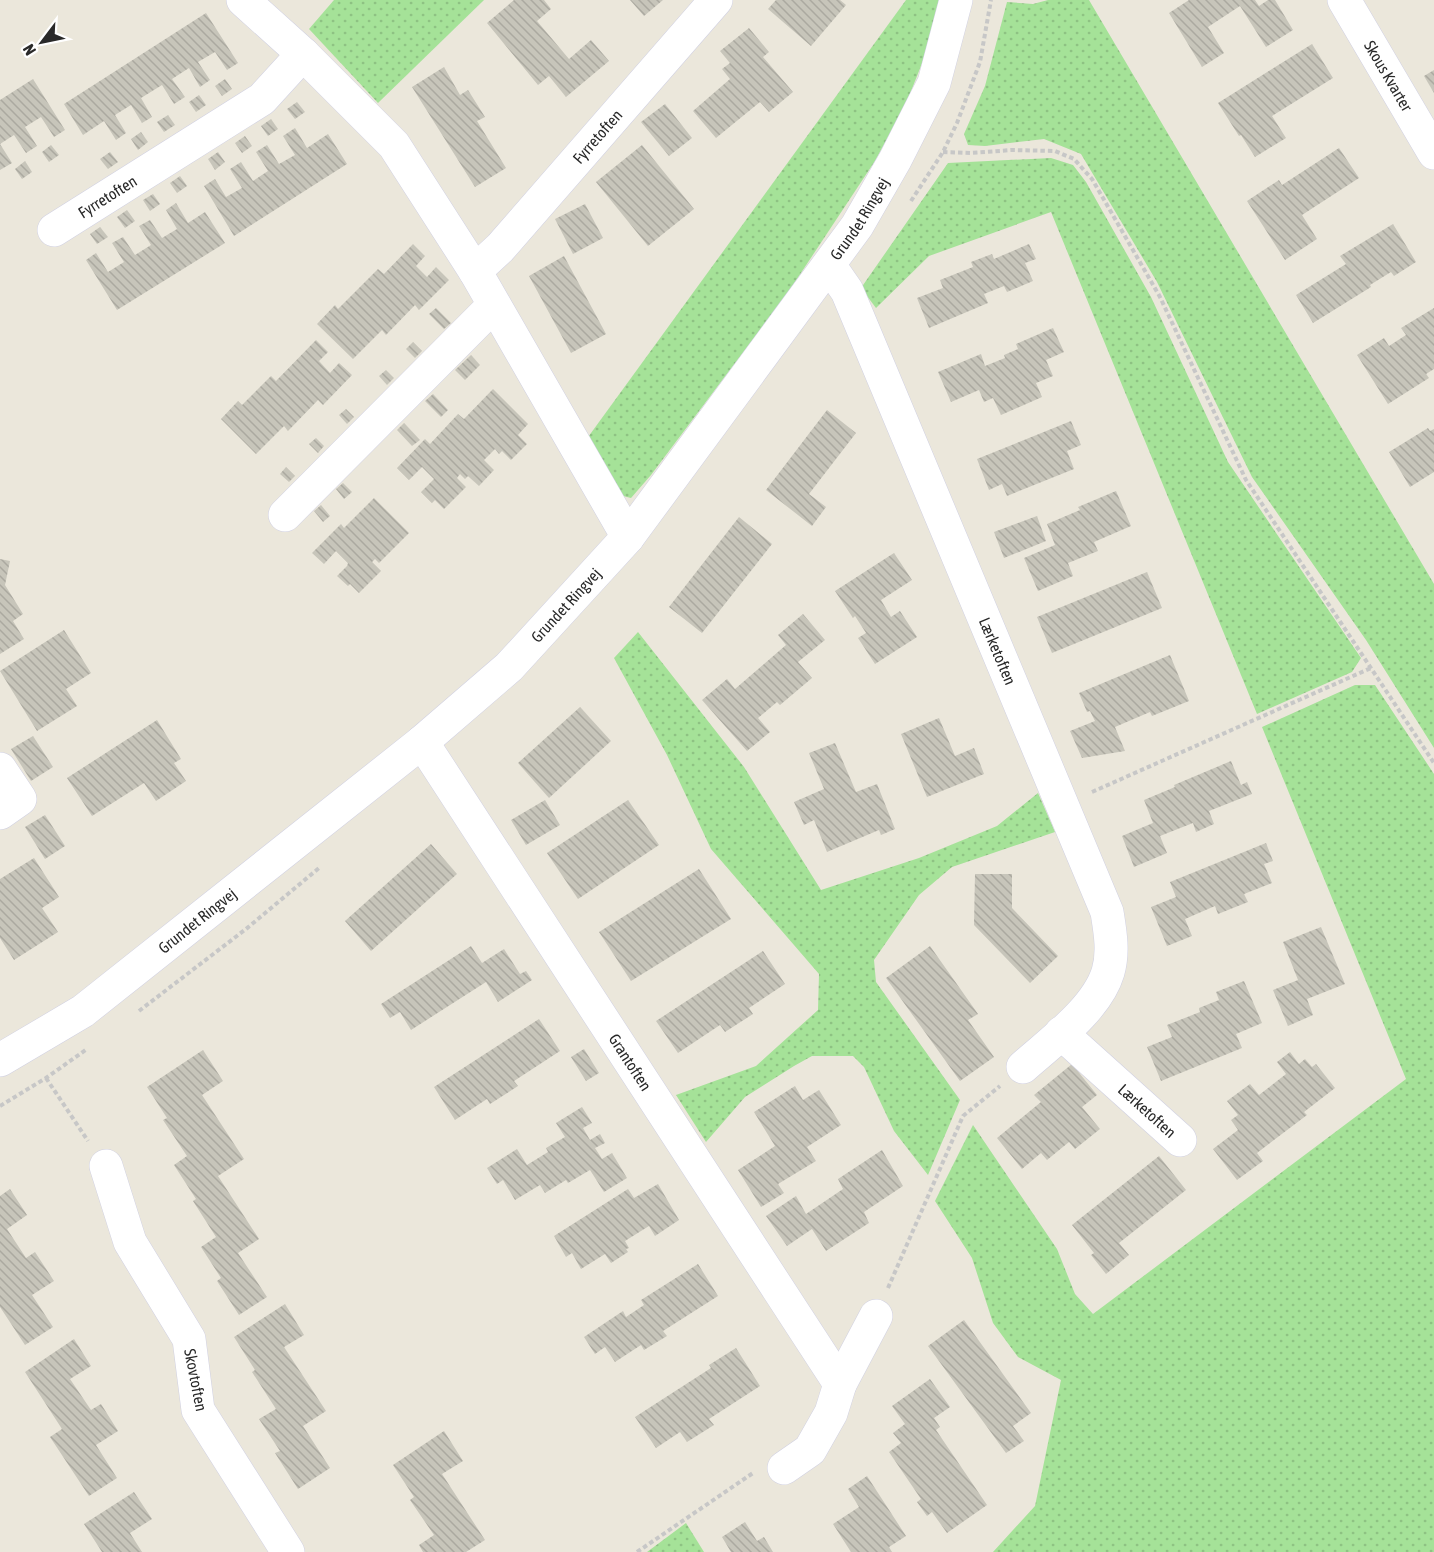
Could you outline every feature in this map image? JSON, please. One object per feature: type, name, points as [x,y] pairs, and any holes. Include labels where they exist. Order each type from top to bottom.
[{"type":"street","points":[[243,0],[303,54],[394,145],[475,271],[628,537]]},
{"type":"street","name":"Fyrretoften","points":[[475,271],[500,248],[716,0]]},
{"type":"street","name":"Grundet Ringvej","points":[[0,1060],[83,1011],[422,742],[509,667],[628,537],[829,265],[862,216],[895,160],[934,83],[956,0]]},
{"type":"street","name":"Skous Kvarter","points":[[1344,0],[1434,153]]},
{"type":"street","name":"Fyrretoften","points":[[54,230],[262,99],[303,54]]},
{"type":"street","name":"Lærketoften","points":[[829,265],[847,291],[1107,912],[1111,943],[1108,971],[1094,1000],[1023,1067]]},
{"type":"street","points":[[285,515],[494,305]]},
{"type":"street","name":"Grantoften","points":[[422,742],[840,1384]]},
{"type":"street","points":[[0,769],[20,799],[0,813]]},
{"type":"street","name":"Lærketoften","points":[[1061,1033],[1180,1140]]},
{"type":"street","name":"Skovtoften","points":[[106,1167],[130,1242],[189,1339],[198,1410],[288,1552]]},
{"type":"street","points":[[784,1468],[810,1450],[831,1413],[840,1384],[876,1316]]},
{"type":"path","points":[[980,62],[991,0]]},
{"type":"path","points":[[943,152],[1055,151],[1074,159],[1092,179],[1160,297],[1246,480],[1434,763]]},
{"type":"path","points":[[1063,805],[1371,668]]},
{"type":"path","points":[[876,1316],[963,1116],[1023,1067]]},
{"type":"path","points":[[46,1078],[106,1167]]},
{"type":"path","points":[[637,1552],[766,1464],[784,1468]]},
{"type":"green space","points":[[334,0],[484,0],[378,103],[309,29]]},
{"type":"green space","points":[[906,0],[942,0],[930,43],[906,104],[875,161],[787,294],[651,475],[631,498],[615,494],[583,444]]},
{"type":"green space","points":[[1048,0],[1089,0],[1434,584],[1434,748],[1366,640],[1252,477],[1157,282],[1081,154],[1044,139],[985,146],[968,145],[964,134],[985,86],[1007,2],[1033,4]]},
{"type":"green space","points":[[1051,158],[1073,165],[1086,182],[1151,297],[1228,462],[1361,658],[1352,672],[1257,714],[1051,212],[929,256],[876,308],[861,288],[948,163]]},
{"type":"green space","points":[[638,632],[744,767],[821,890],[919,858],[997,826],[1038,793],[1055,832],[952,867],[919,895],[874,960],[876,982],[960,1100],[928,1175],[894,1131],[864,1067],[853,1056],[812,1056],[794,1066],[745,1097],[706,1142],[676,1095],[756,1066],[818,1010],[819,974],[711,849],[667,755],[614,658]]},
{"type":"green space","points":[[1355,685],[1375,685],[1434,774],[1434,1552],[993,1552],[1035,1506],[1061,1380],[1018,1357],[993,1323],[972,1258],[935,1201],[973,1125],[1057,1249],[1075,1294],[1093,1314],[1406,1079],[1262,727]]},
{"type":"green space","points":[[686,1523],[704,1552],[647,1552]]},
{"type":"building","points":[[514,0],[544,0],[551,9],[537,21],[569,59],[591,40],[609,61],[566,97],[549,76],[538,85],[487,23]]},
{"type":"building","points":[[630,0],[663,0],[644,16]]},
{"type":"building","points":[[776,0],[840,0],[846,5],[811,46],[768,9]]},
{"type":"building","points":[[1189,0],[1255,0],[1259,6],[1268,0],[1275,0],[1293,30],[1266,47],[1240,6],[1208,27],[1224,53],[1202,67],[1169,13]]},
{"type":"building","points":[[206,13],[238,63],[227,70],[215,52],[198,62],[210,80],[200,87],[189,68],[172,79],[185,97],[174,104],[162,85],[141,98],[152,117],[142,123],[131,105],[115,115],[126,133],[116,140],[104,121],[83,135],[64,104]]},
{"type":"building","points":[[749,28],[769,52],[763,57],[793,92],[769,112],[760,102],[716,138],[693,111],[730,79],[722,69],[730,63],[720,51]]},
{"type":"building","points":[[1312,44],[1333,78],[1272,116],[1286,138],[1255,157],[1218,103]]},
{"type":"building","points":[[444,67],[460,95],[468,90],[485,117],[477,121],[506,168],[475,187],[412,87]]},
{"type":"building","points":[[1434,70],[1434,93],[1424,76]]},
{"type":"building","points":[[33,79],[65,130],[54,137],[41,117],[25,127],[37,146],[26,153],[14,135],[0,144],[0,100]]},
{"type":"building","points":[[225,79],[232,89],[222,96],[215,86]]},
{"type":"building","points":[[199,95],[206,105],[196,112],[189,102]]},
{"type":"building","points":[[297,102],[305,112],[295,119],[287,109]]},
{"type":"building","points":[[665,104],[692,138],[669,156],[641,122]]},
{"type":"building","points":[[168,115],[175,125],[164,132],[157,122]]},
{"type":"building","points":[[271,119],[278,129],[268,136],[261,126]]},
{"type":"building","points":[[295,128],[307,148],[328,134],[347,164],[234,236],[204,186],[215,179],[226,197],[242,188],[230,169],[241,162],[253,181],[268,171],[256,152],[267,145],[279,164],[295,155],[283,136]]},
{"type":"building","points":[[141,132],[148,142],[138,150],[131,139]]},
{"type":"building","points":[[245,136],[252,146],[242,153],[235,143]]},
{"type":"building","points":[[0,144],[12,163],[0,170]]},
{"type":"building","points":[[51,145],[59,155],[49,162],[42,152]]},
{"type":"building","points":[[642,145],[694,209],[648,246],[596,182]]},
{"type":"building","points":[[1339,148],[1359,178],[1302,215],[1317,239],[1285,260],[1247,201],[1279,180],[1282,185]]},
{"type":"building","points":[[110,152],[118,162],[108,169],[100,159]]},
{"type":"building","points":[[218,152],[225,162],[215,170],[208,159]]},
{"type":"building","points":[[25,161],[32,172],[22,179],[15,169]]},
{"type":"building","points":[[180,176],[187,186],[177,193],[170,183]]},
{"type":"building","points":[[153,194],[160,204],[150,211],[143,200]]},
{"type":"building","points":[[176,203],[188,223],[205,212],[225,243],[117,310],[86,260],[96,253],[108,272],[124,262],[112,243],[123,237],[135,255],[151,245],[139,226],[150,220],[162,238],[177,229],[166,210]]},
{"type":"building","points":[[585,204],[603,238],[573,254],[555,219]]},
{"type":"building","points":[[127,210],[135,221],[125,228],[117,217]]},
{"type":"building","points":[[1393,224],[1416,262],[1394,276],[1391,272],[1313,323],[1296,295],[1346,264],[1340,256]]},
{"type":"building","points":[[100,227],[108,237],[97,244],[90,234]]},
{"type":"building","points":[[413,244],[425,256],[416,266],[427,277],[436,267],[449,280],[419,310],[415,305],[386,335],[382,330],[353,359],[317,324],[335,305],[338,309],[378,269],[384,274]]},
{"type":"building","points":[[1029,244],[1036,259],[1025,263],[1033,281],[1007,292],[1004,286],[984,294],[988,303],[929,328],[917,298],[943,288],[940,280],[973,267],[971,262],[992,254],[994,259]]},
{"type":"building","points":[[564,256],[606,334],[571,353],[529,276]]},
{"type":"building","points":[[436,308],[451,323],[444,329],[429,314]]},
{"type":"building","points":[[1434,308],[1434,369],[1426,374],[1429,378],[1388,404],[1357,355],[1384,338],[1389,346],[1406,335],[1401,328]]},
{"type":"building","points":[[1053,328],[1064,352],[1046,360],[1053,376],[1036,383],[1042,397],[1001,415],[993,398],[984,402],[979,390],[951,402],[938,372],[981,354],[985,366],[1005,358],[1004,355],[1018,349],[1016,344]]},
{"type":"building","points":[[316,340],[328,352],[319,361],[330,373],[339,363],[352,375],[323,405],[318,400],[288,431],[284,426],[256,454],[221,419],[238,401],[242,405],[271,376],[276,381]]},
{"type":"building","points":[[413,342],[422,351],[415,358],[406,349]]},
{"type":"building","points":[[471,355],[480,365],[465,380],[455,370]]},
{"type":"building","points":[[386,370],[394,378],[387,385],[379,376]]},
{"type":"building","points":[[493,389],[528,424],[518,435],[527,444],[511,460],[502,451],[499,454],[495,449],[484,460],[494,470],[479,486],[468,476],[465,479],[460,474],[457,478],[466,487],[444,509],[435,500],[432,503],[421,492],[434,479],[422,467],[409,480],[397,468],[425,439],[430,444],[458,414],[464,419]]},
{"type":"building","points":[[433,394],[448,410],[441,417],[425,401]]},
{"type":"building","points":[[346,409],[354,417],[347,424],[339,415]]},
{"type":"building","points":[[827,410],[856,433],[809,494],[826,507],[812,526],[766,490]]},
{"type":"building","points":[[1071,421],[1081,445],[1067,451],[1074,469],[1007,496],[1002,484],[989,490],[977,459]]},
{"type":"building","points":[[404,423],[420,440],[412,446],[397,430]]},
{"type":"building","points":[[1428,428],[1430,431],[1434,429],[1434,472],[1410,487],[1389,452]]},
{"type":"building","points":[[316,438],[324,446],[318,453],[309,444]]},
{"type":"building","points":[[286,467],[295,476],[289,482],[280,474]]},
{"type":"building","points":[[343,483],[352,492],[344,499],[336,489]]},
{"type":"building","points":[[1116,491],[1131,526],[1094,542],[1098,551],[1068,563],[1073,576],[1038,591],[1024,558],[1055,545],[1047,524],[1080,510],[1078,507]]},
{"type":"building","points":[[374,498],[409,533],[379,563],[375,559],[372,562],[381,571],[359,593],[337,576],[348,563],[336,551],[324,564],[312,553],[341,524],[344,528]]},
{"type":"building","points":[[321,505],[330,516],[323,522],[314,511]]},
{"type":"building","points":[[1037,516],[1046,541],[1004,558],[994,532]]},
{"type":"building","points":[[739,517],[772,544],[702,633],[669,607]]},
{"type":"building","points":[[894,553],[912,580],[881,600],[891,617],[900,611],[917,637],[875,664],[858,638],[866,633],[835,591]]},
{"type":"building","points":[[0,559],[10,561],[5,585],[23,614],[13,621],[24,639],[0,654]]},
{"type":"building","points":[[1147,572],[1162,608],[1052,653],[1037,617]]},
{"type":"building","points":[[803,614],[825,640],[798,662],[812,678],[780,705],[777,702],[758,718],[770,732],[747,751],[702,700],[727,679],[735,689],[786,645],[778,635]]},
{"type":"building","points":[[64,630],[91,673],[66,689],[77,706],[37,731],[0,671]]},
{"type":"building","points":[[1170,655],[1189,701],[1152,716],[1150,712],[1115,727],[1125,751],[1082,758],[1070,731],[1095,721],[1090,711],[1087,712],[1079,693]]},
{"type":"building","points":[[580,707],[611,741],[549,798],[518,763]]},
{"type":"building","points":[[939,718],[955,756],[974,748],[984,774],[927,797],[901,734]]},
{"type":"building","points":[[157,720],[181,759],[174,763],[186,781],[156,801],[144,783],[92,816],[67,778]]},
{"type":"building","points":[[33,736],[53,767],[31,781],[11,749]]},
{"type":"building","points":[[835,743],[856,792],[877,784],[895,829],[881,835],[879,830],[827,852],[814,820],[804,825],[794,802],[824,789],[809,753]]},
{"type":"building","points":[[1231,761],[1241,785],[1247,782],[1252,794],[1209,811],[1214,824],[1196,832],[1193,823],[1160,836],[1167,853],[1134,867],[1122,836],[1153,823],[1144,800]]},
{"type":"building","points":[[545,800],[560,825],[526,845],[511,820]]},
{"type":"building","points":[[628,800],[659,845],[578,899],[547,853]]},
{"type":"building","points":[[45,815],[65,846],[45,859],[25,827]]},
{"type":"building","points":[[1266,843],[1273,861],[1264,864],[1272,883],[1244,894],[1248,902],[1218,914],[1215,906],[1185,919],[1192,936],[1167,946],[1151,907],[1176,897],[1170,882]]},
{"type":"building","points":[[431,844],[457,874],[371,951],[345,921]]},
{"type":"building","points":[[34,858],[59,897],[42,908],[58,932],[14,960],[0,938],[0,879]]},
{"type":"building","points":[[699,869],[731,919],[631,981],[599,932]]},
{"type":"building","points":[[975,874],[1012,874],[1012,908],[1058,956],[1030,983],[974,925]]},
{"type":"building","points":[[1321,927],[1345,984],[1307,999],[1313,1015],[1288,1026],[1273,990],[1298,980],[1283,942]]},
{"type":"building","points":[[471,946],[482,963],[504,949],[520,974],[526,971],[532,980],[498,1002],[486,982],[411,1030],[400,1012],[390,1018],[381,1004]]},
{"type":"building","points":[[930,946],[978,1014],[968,1020],[994,1057],[960,1081],[886,978]]},
{"type":"building","points":[[763,951],[785,984],[749,1008],[753,1014],[725,1032],[720,1025],[678,1053],[656,1021]]},
{"type":"building","points":[[1244,981],[1262,1023],[1236,1034],[1242,1048],[1161,1081],[1147,1047],[1172,1037],[1167,1025],[1200,1012],[1199,1008],[1219,1000],[1216,992]]},
{"type":"building","points":[[539,1019],[560,1051],[514,1081],[518,1086],[490,1104],[487,1099],[455,1120],[434,1087]]},
{"type":"building","points":[[584,1049],[599,1073],[586,1081],[571,1057]]},
{"type":"building","points":[[203,1050],[223,1081],[202,1095],[244,1159],[218,1176],[259,1239],[238,1253],[267,1297],[239,1315],[217,1281],[221,1278],[201,1247],[216,1237],[193,1201],[196,1199],[174,1165],[187,1156],[163,1120],[167,1118],[147,1087]]},
{"type":"building","points":[[1290,1052],[1299,1064],[1305,1059],[1312,1067],[1316,1064],[1335,1088],[1304,1112],[1307,1115],[1257,1153],[1263,1161],[1237,1180],[1213,1149],[1238,1130],[1231,1120],[1238,1115],[1227,1101],[1250,1084],[1259,1095],[1286,1074],[1277,1062]]},
{"type":"building","points":[[1072,1064],[1097,1095],[1082,1107],[1100,1129],[1075,1149],[1069,1142],[1047,1160],[1041,1153],[1022,1169],[997,1138],[1041,1102],[1034,1095]]},
{"type":"building","points":[[795,1086],[803,1100],[819,1090],[841,1125],[807,1147],[816,1161],[778,1184],[784,1193],[761,1207],[738,1170],[775,1146],[754,1112]]},
{"type":"building","points":[[582,1107],[592,1123],[583,1128],[590,1140],[600,1134],[605,1143],[595,1148],[602,1159],[612,1153],[627,1178],[604,1192],[590,1170],[568,1183],[566,1180],[545,1193],[540,1185],[515,1200],[503,1180],[497,1184],[487,1168],[517,1149],[527,1165],[548,1152],[546,1148],[565,1137],[556,1123]]},
{"type":"building","points":[[882,1150],[903,1186],[864,1212],[869,1223],[826,1251],[812,1229],[787,1246],[766,1216],[796,1196],[806,1214],[843,1189],[838,1179]]},
{"type":"building","points":[[1159,1156],[1186,1190],[1119,1243],[1129,1255],[1106,1274],[1091,1255],[1094,1253],[1072,1225]]},
{"type":"building","points":[[658,1184],[679,1220],[655,1236],[649,1226],[625,1241],[629,1248],[626,1249],[628,1252],[611,1263],[605,1254],[581,1269],[572,1253],[566,1257],[554,1236],[628,1189],[634,1198]]},
{"type":"building","points":[[10,1189],[27,1215],[7,1229],[26,1258],[35,1252],[54,1281],[32,1295],[53,1327],[25,1345],[0,1307],[0,1196]]},
{"type":"building","points":[[698,1264],[718,1296],[663,1331],[667,1336],[644,1350],[641,1345],[615,1362],[605,1347],[595,1354],[584,1337],[623,1311],[626,1317],[644,1305],[641,1300]]},
{"type":"building","points":[[285,1304],[304,1335],[284,1347],[326,1411],[303,1426],[330,1468],[298,1489],[275,1453],[280,1451],[259,1419],[276,1409],[252,1372],[255,1370],[234,1337]]},
{"type":"building","points":[[964,1320],[1031,1413],[1013,1426],[1024,1441],[1006,1453],[928,1346]]},
{"type":"building","points":[[74,1339],[91,1366],[70,1379],[91,1410],[101,1404],[118,1431],[96,1445],[117,1478],[89,1496],[50,1437],[62,1429],[25,1372]]},
{"type":"building","points":[[736,1348],[760,1386],[709,1419],[714,1425],[687,1442],[680,1432],[656,1448],[635,1417],[711,1368],[709,1365]]},
{"type":"building","points":[[930,1379],[950,1407],[934,1418],[940,1427],[936,1430],[987,1505],[947,1533],[932,1512],[927,1516],[917,1502],[921,1499],[889,1452],[901,1443],[893,1433],[905,1424],[892,1406]]},
{"type":"building","points":[[444,1431],[463,1461],[442,1474],[485,1540],[466,1552],[423,1552],[419,1545],[434,1535],[410,1500],[414,1497],[393,1465]]},
{"type":"building","points":[[867,1476],[906,1536],[889,1547],[892,1552],[851,1552],[833,1524],[859,1507],[848,1489]]},
{"type":"building","points":[[134,1492],[152,1519],[130,1533],[142,1552],[102,1552],[84,1524]]},
{"type":"building","points":[[745,1522],[757,1541],[764,1537],[773,1552],[731,1552],[722,1537]]}]
